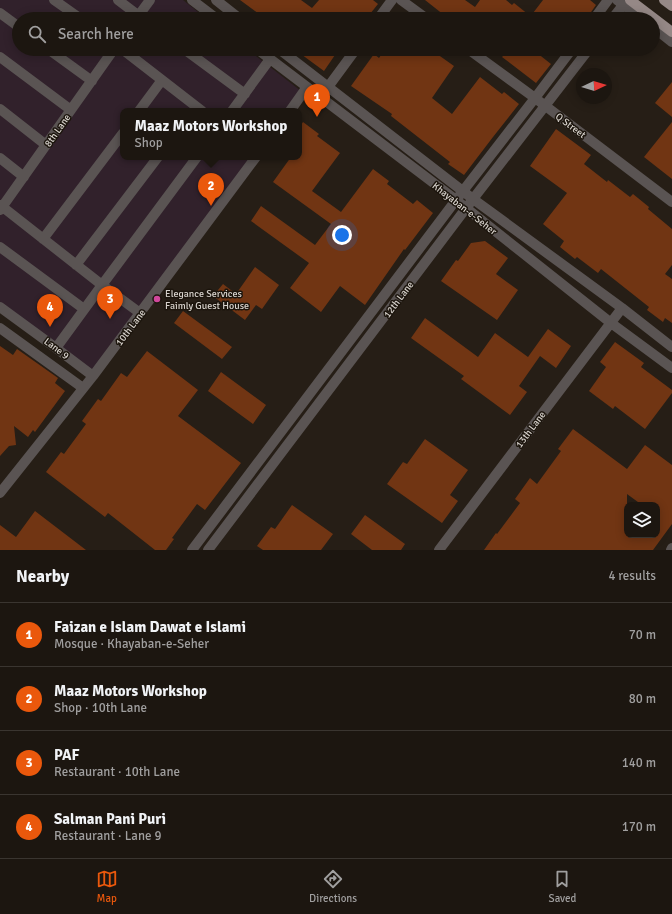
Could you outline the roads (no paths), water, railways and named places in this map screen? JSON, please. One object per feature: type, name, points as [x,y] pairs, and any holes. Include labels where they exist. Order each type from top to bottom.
[{"type":"main road","points":[[664,0],[672,6]]},
{"type":"main road","points":[[624,1],[641,12]]},
{"type":"main road","points":[[660,24],[672,32]]},
{"type":"street","points":[[54,0],[71,12]]},
{"type":"street","points":[[118,0],[132,12]]},
{"type":"street","points":[[143,12],[150,0]]},
{"type":"street","points":[[192,0],[208,12]]},
{"type":"street","points":[[216,0],[231,12]]},
{"type":"street","points":[[383,12],[392,0]]},
{"type":"street","points":[[401,0],[417,12]]},
{"type":"street","points":[[599,12],[608,0]]},
{"type":"street","points":[[617,12],[624,1],[635,12]]},
{"type":"street","points":[[0,13],[12,22]]},
{"type":"street","points":[[660,33],[672,42]]},
{"type":"street","points":[[58,56],[92,81]]},
{"type":"street","name":"8th Lane","points":[[1,208],[109,56]]},
{"type":"street","points":[[131,56],[195,108]]},
{"type":"street","points":[[193,56],[244,94]]},
{"type":"street","name":"Khayaban-e-Seher","points":[[265,56],[456,200],[611,323],[672,368]]},
{"type":"street","name":"Khayaban-e-Seher","points":[[288,56],[463,191],[622,308],[672,348]]},
{"type":"street","points":[[328,87],[351,56]]},
{"type":"street","name":"Q Street","points":[[478,56],[672,202]]},
{"type":"street","name":"12th Lane","points":[[192,550],[567,56]]},
{"type":"street","name":"12th Lane","points":[[208,550],[584,56]]},
{"type":"street","points":[[0,57],[71,110]]},
{"type":"street","points":[[234,108],[270,60]]},
{"type":"street","points":[[141,108],[162,80]]},
{"type":"street","points":[[292,108],[308,87]]},
{"type":"street","points":[[0,110],[46,145]]},
{"type":"street","points":[[43,239],[120,137]]},
{"type":"street","points":[[0,158],[24,176]]},
{"type":"street","points":[[76,265],[156,160]]},
{"type":"street","points":[[56,348],[195,160]]},
{"type":"street","name":"10th Lane","points":[[0,493],[93,376],[254,160]]},
{"type":"street","points":[[1,208],[140,313]]},
{"type":"street","points":[[0,247],[84,310]]},
{"type":"street","name":"Lane 9","points":[[0,307],[93,376]]},
{"type":"street","name":"13th Lane","points":[[439,550],[622,308]]},
{"type":"street","points":[[0,328],[83,388]]},
{"type":"place","name":"Faizan e Islam Dawat e Islami","points":[[317,117]]},
{"type":"place","name":"Maaz Motors Workshop","points":[[211,206]]},
{"type":"place","name":"Elegance Services Faimly Guest House","points":[[157,299]]},
{"type":"place","name":"PAF","points":[[110,319]]},
{"type":"place","name":"Salman Pani Puri","points":[[50,327]]}]
